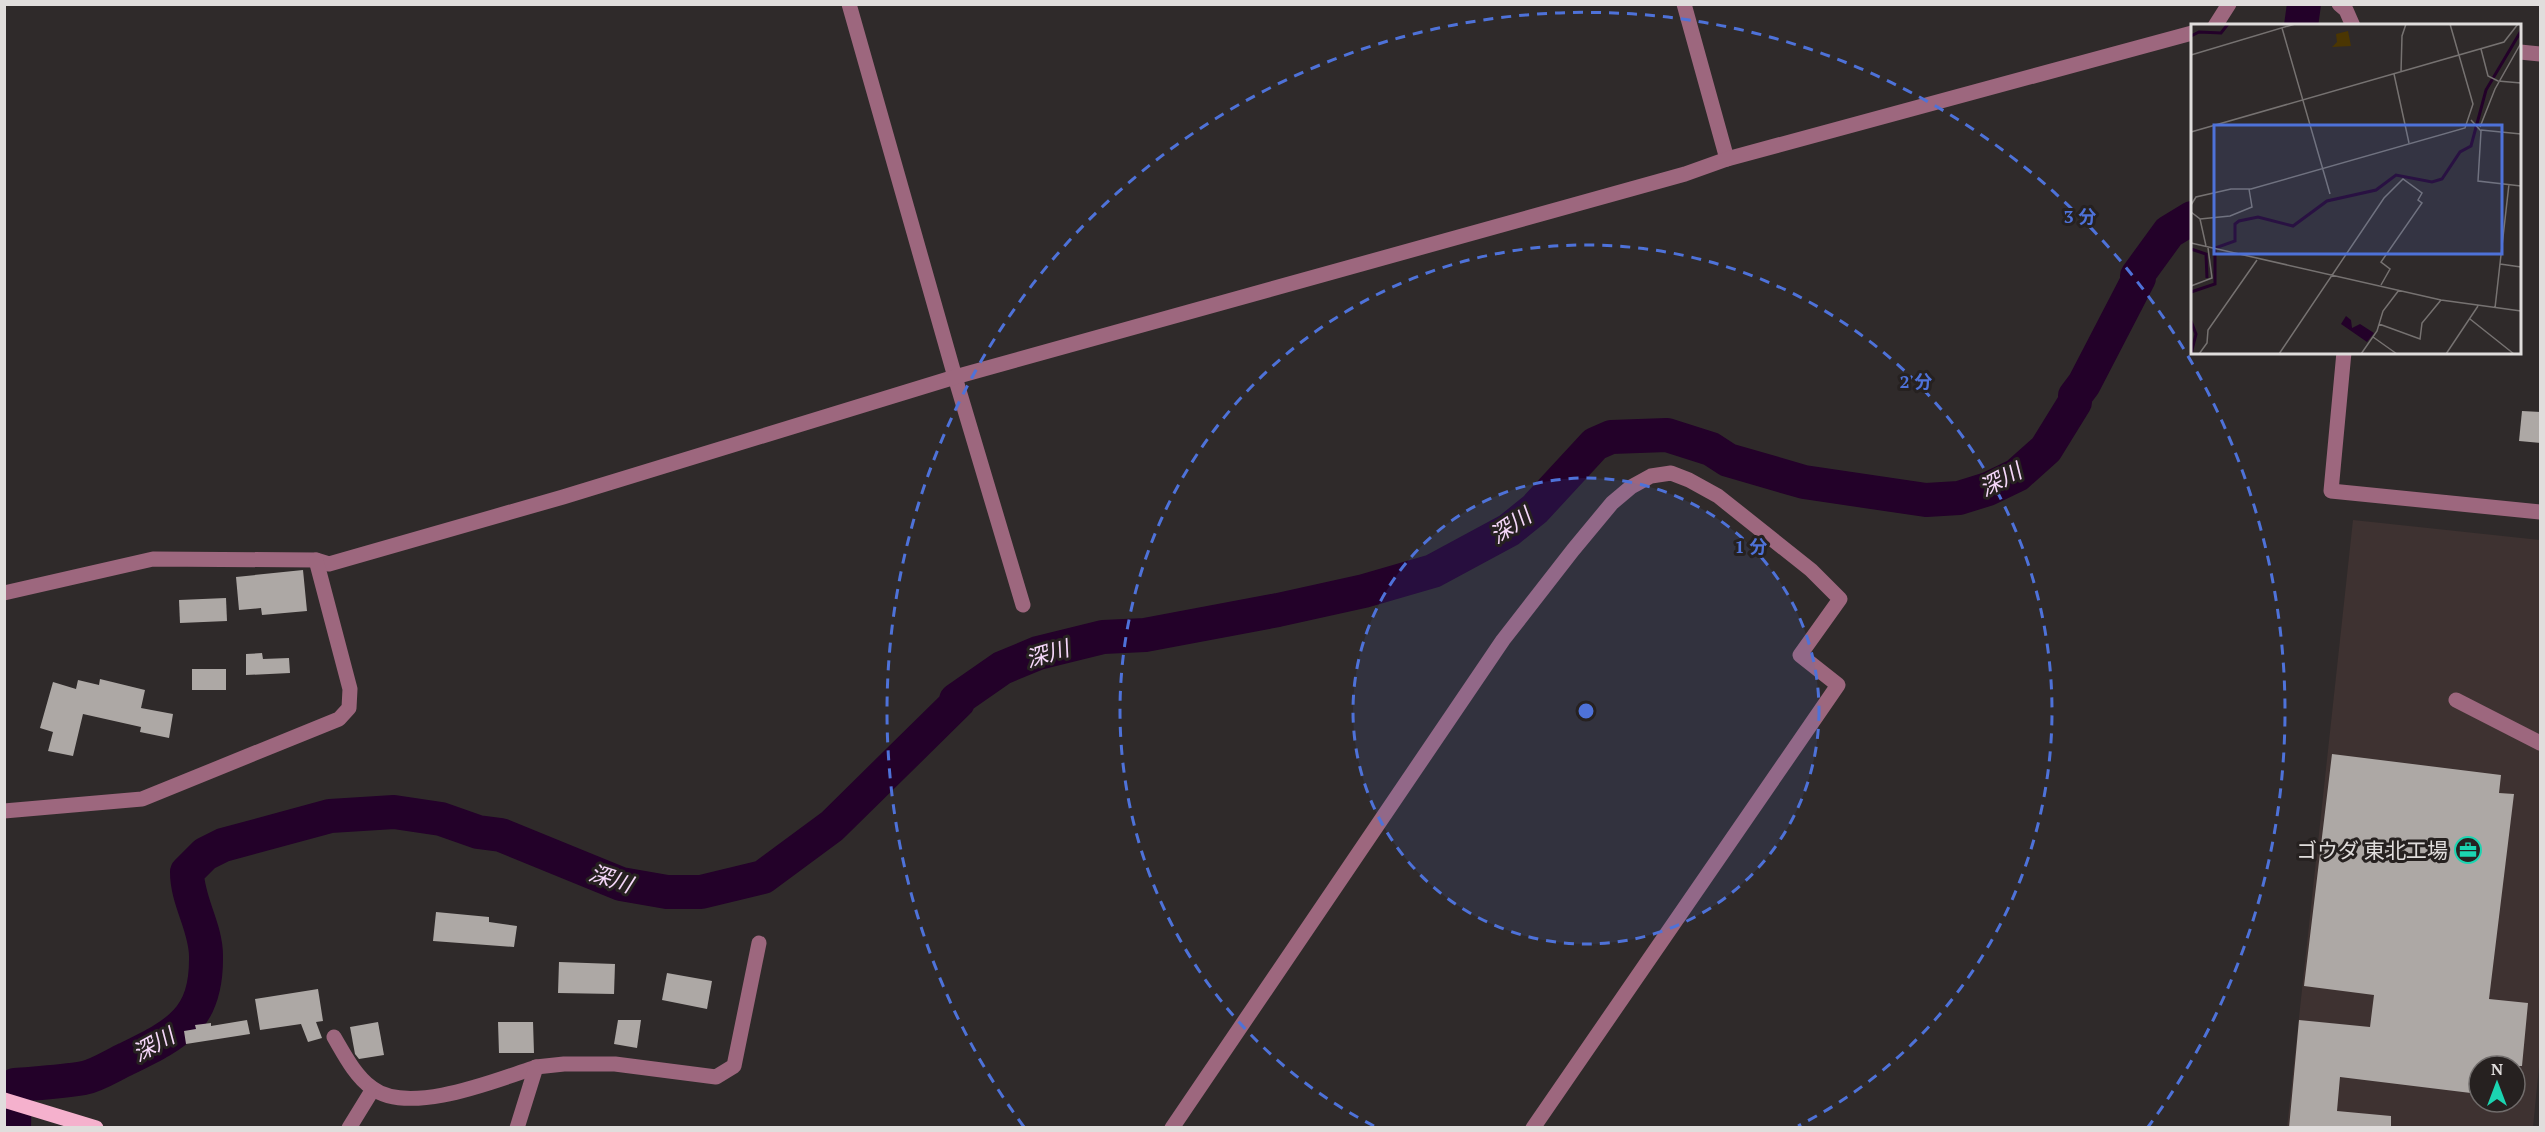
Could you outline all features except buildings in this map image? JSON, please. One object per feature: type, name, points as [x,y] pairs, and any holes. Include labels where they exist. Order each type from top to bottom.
[{"type":"main road","points":[[4,1100],[96,1128]]},
{"type":"street","points":[[849,4],[955,377],[984,466],[1023,605]]},
{"type":"street","points":[[1684,4],[1727,159]]},
{"type":"street","points":[[2215,24],[2229,4]]},
{"type":"street","points":[[4,593],[153,559],[316,560],[328,564],[563,497],[955,377],[1606,197],[1727,159],[2191,34]]},
{"type":"street","points":[[2521,52],[2541,54]]},
{"type":"street","points":[[2344,354],[2331,491],[2541,512]]},
{"type":"street","points":[[1172,1128],[1503,640],[1612,503],[1631,488],[1651,477],[1671,473],[1718,496],[1811,570],[1840,599],[1800,655],[1838,685],[1533,1128]]},
{"type":"street","points":[[4,811],[142,799],[339,719],[349,708],[350,689],[316,560]]},
{"type":"street","points":[[2456,699],[2541,743]]},
{"type":"street","points":[[334,1037],[349,1063],[373,1089],[401,1098],[421,1100],[451,1094],[536,1067],[564,1064],[615,1064],[716,1077],[734,1066],[759,943]]},
{"type":"street","points":[[517,1128],[536,1067]]},
{"type":"street","points":[[349,1128],[373,1089]]},
{"type":"shaded area","points":[[2353,520],[2540,540],[2540,1057],[2533,1127],[2287,1128]]},
{"type":"waterway","name":"深川","points":[[2301,24],[2304,4]]},
{"type":"waterway","name":"深川","points":[[14,1128],[15,1085],[95,1075],[174,1032],[195,1010],[205,978],[206,956],[187,872],[205,854],[223,845],[330,816],[394,812],[441,819],[478,832],[501,835],[621,884],[667,892],[701,892],[763,877],[832,826],[958,702],[956,700],[1002,668],[1038,653],[1103,637],[1145,635],[1278,610],[1364,591],[1433,571],[1509,530],[1535,509],[1595,444],[1611,437],[1667,435],[1711,449],[1728,460],[1804,482],[1926,500],[1959,498],[1988,489],[2017,475],[2046,449],[2075,402],[2075,396],[2084,384],[2139,278],[2137,276],[2169,232],[2191,219]]},
{"type":"place","name":"ゴウダ 東北工場","points":[[2468,850]]}]
